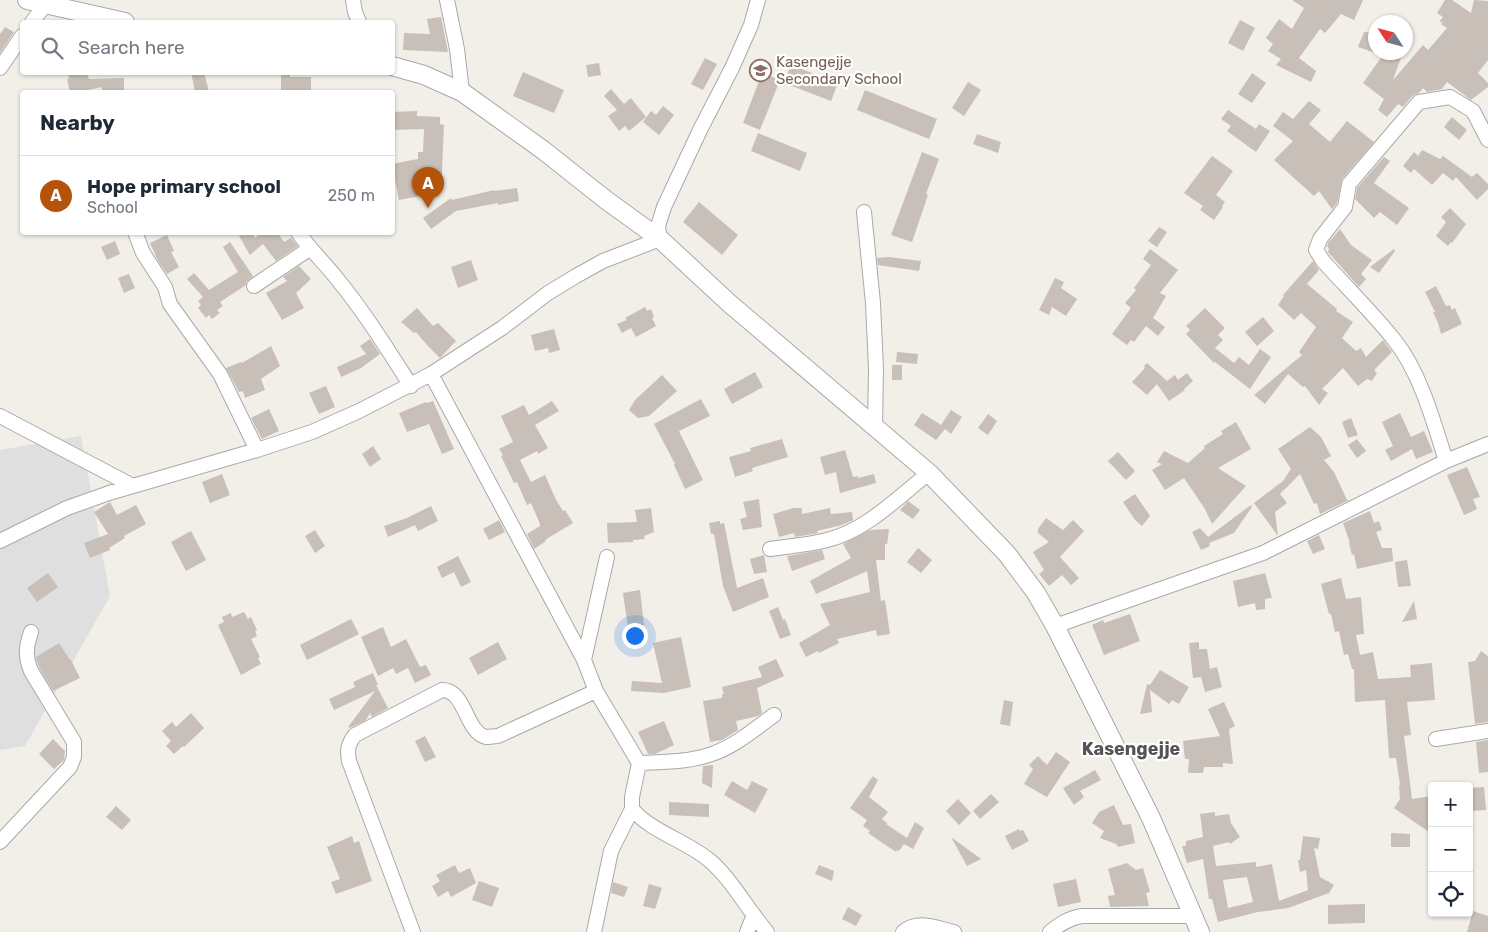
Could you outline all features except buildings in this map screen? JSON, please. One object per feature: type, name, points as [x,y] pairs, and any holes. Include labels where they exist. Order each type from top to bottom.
[{"type":"street","points":[[27,0],[116,20]]},
{"type":"street","points":[[354,0],[358,20]]},
{"type":"street","points":[[447,0],[457,49],[462,92]]},
{"type":"street","points":[[660,239],[658,226],[664,208],[696,138],[732,68],[751,25],[758,0]]},
{"type":"street","points":[[34,20],[45,5]]},
{"type":"street","points":[[0,68],[20,39]]},
{"type":"street","points":[[395,67],[424,75],[462,92],[543,150],[606,200],[660,239],[729,302],[929,473],[1007,554],[1036,593],[1055,626],[1151,818],[1200,932]]},
{"type":"street","points":[[1446,460],[1430,413],[1405,356],[1395,341],[1323,261],[1316,250],[1320,239],[1344,207],[1349,184],[1419,102],[1450,97],[1474,111],[1488,140]]},
{"type":"street","points":[[864,212],[874,322],[876,369],[875,426]]},
{"type":"street","points":[[136,235],[143,253],[166,287],[170,304],[220,374],[257,450]]},
{"type":"street","points":[[300,235],[309,249],[338,280],[381,339],[410,386]]},
{"type":"street","points":[[0,541],[67,508],[131,485],[257,450],[312,432],[359,411],[431,374],[502,328],[548,293],[576,276],[603,261],[660,239]]},
{"type":"street","points":[[254,286],[309,249]]},
{"type":"street","points":[[431,374],[584,660],[596,691],[639,763],[632,797],[632,809],[612,851],[594,932]]},
{"type":"street","points":[[0,416],[131,485]]},
{"type":"street","points":[[1055,626],[1263,553],[1446,460],[1488,444]]},
{"type":"street","points":[[770,549],[828,540],[854,530],[879,513],[929,473]]},
{"type":"street","points":[[584,660],[607,557]]},
{"type":"street","points":[[1,837],[70,766],[74,757],[74,742],[28,663],[26,648],[31,632]]},
{"type":"street","points":[[413,932],[349,761],[348,743],[355,735],[442,690],[447,690],[454,694],[475,728],[482,735],[488,737],[498,736],[596,691]]},
{"type":"street","points":[[639,763],[689,760],[713,754],[736,742],[774,715]]},
{"type":"street","points":[[1436,739],[1488,731]]},
{"type":"street","points":[[632,809],[641,820],[709,860],[719,870],[753,917],[767,932]]},
{"type":"street","points":[[1050,932],[1073,917],[1192,916]]},
{"type":"street","points":[[747,932],[753,917]]},
{"type":"street","points":[[903,932],[917,925],[954,932]]},
{"type":"shaded area","points":[[81,436],[110,596],[25,746],[0,750],[0,450]]},
{"type":"place","name":"Kasengejje Secondary School","points":[[760,71]]},
{"type":"place","name":"Hope primary school","points":[[428,208]]},
{"type":"district","name":"Kasengejje","points":[[1131,749]]}]
